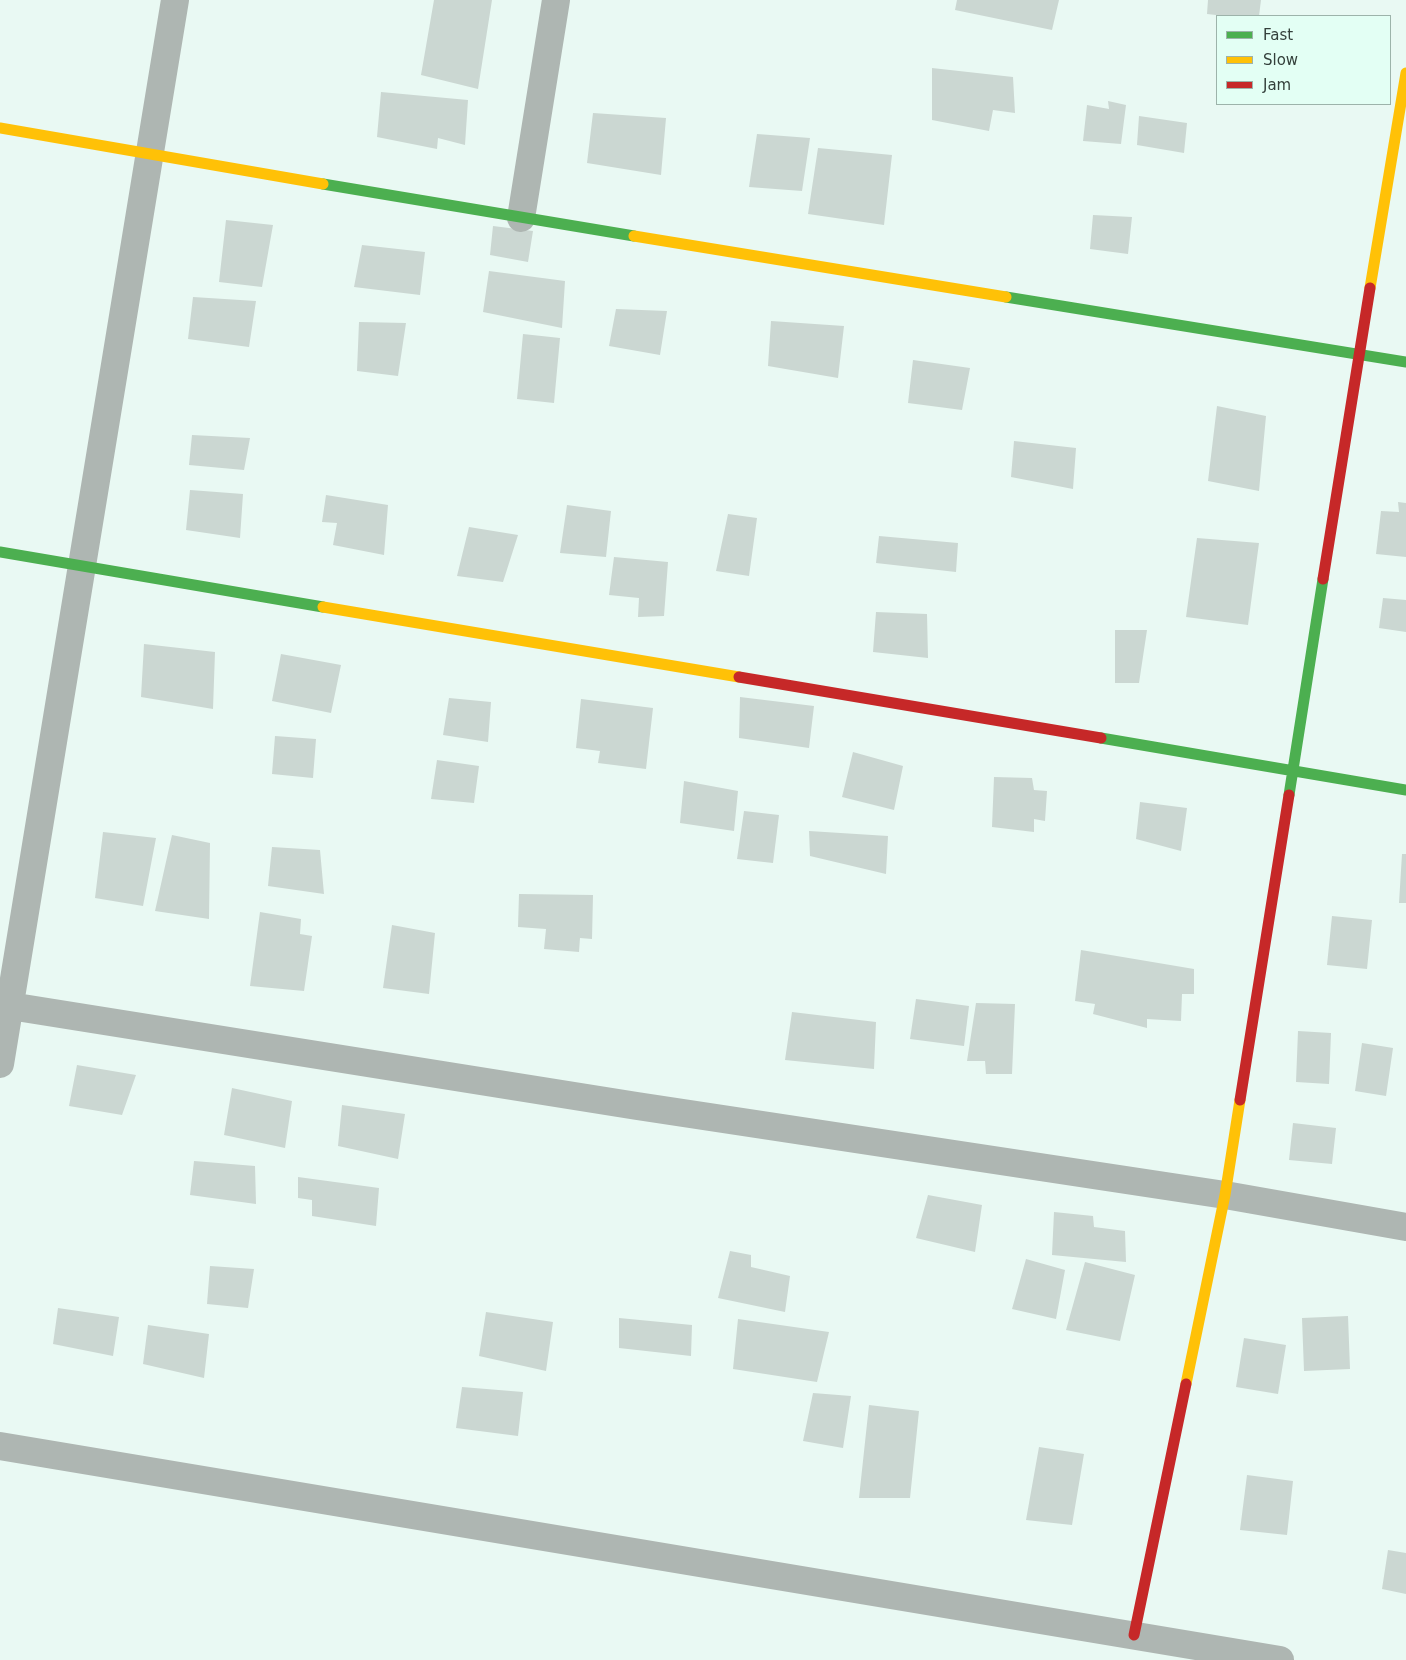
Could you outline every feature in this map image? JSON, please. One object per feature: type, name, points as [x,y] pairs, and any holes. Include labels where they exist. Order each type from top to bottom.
[{"type":"street","points":[[0,1064],[175,0]]},
{"type":"street","points":[[521,218],[556,0]]},
{"type":"street","points":[[1134,1635],[1226,1194],[1359,354],[1406,73]]},
{"type":"street","points":[[0,128],[521,218],[1406,362]]},
{"type":"street","points":[[0,552],[1406,790]]},
{"type":"street","points":[[10,1006],[638,1106],[1226,1194],[1406,1228]]},
{"type":"street","points":[[0,1446],[1280,1660]]},
{"type":"building","points":[[434,0],[492,0],[478,89],[421,75]]},
{"type":"building","points":[[957,0],[1059,0],[1052,30],[955,10]]},
{"type":"building","points":[[1208,0],[1261,0],[1259,15],[1207,14]]},
{"type":"building","points":[[932,68],[1013,77],[1015,113],[993,110],[989,131],[932,120]]},
{"type":"building","points":[[381,92],[468,100],[465,145],[438,138],[437,149],[377,137]]},
{"type":"building","points":[[1108,101],[1126,105],[1121,144],[1083,141],[1087,105],[1109,109]]},
{"type":"building","points":[[593,113],[666,118],[661,175],[587,163]]},
{"type":"building","points":[[1139,116],[1187,123],[1184,153],[1137,145]]},
{"type":"building","points":[[757,134],[810,138],[802,191],[749,187]]},
{"type":"building","points":[[818,148],[892,155],[884,225],[808,214]]},
{"type":"building","points":[[1093,215],[1132,217],[1128,254],[1090,249]]},
{"type":"building","points":[[226,220],[273,225],[262,287],[219,282]]},
{"type":"building","points":[[493,226],[533,231],[528,262],[490,255]]},
{"type":"building","points":[[362,245],[425,252],[420,295],[354,287]]},
{"type":"building","points":[[489,271],[565,281],[562,328],[483,312]]},
{"type":"building","points":[[193,297],[256,301],[249,347],[188,339]]},
{"type":"building","points":[[616,309],[667,311],[660,355],[609,346]]},
{"type":"building","points":[[771,321],[844,326],[838,378],[768,366]]},
{"type":"building","points":[[359,322],[406,323],[398,376],[357,371]]},
{"type":"building","points":[[523,334],[560,338],[554,403],[517,399]]},
{"type":"building","points":[[913,360],[970,368],[962,410],[908,403]]},
{"type":"building","points":[[1217,406],[1266,416],[1259,491],[1208,481]]},
{"type":"building","points":[[192,435],[250,438],[244,470],[189,465]]},
{"type":"building","points":[[1014,441],[1076,448],[1073,489],[1011,477]]},
{"type":"building","points":[[190,490],[243,494],[240,538],[186,530]]},
{"type":"building","points":[[326,495],[388,505],[384,555],[333,545],[337,523],[322,522]]},
{"type":"building","points":[[1398,502],[1406,503],[1406,557],[1376,554],[1381,511],[1399,512]]},
{"type":"building","points":[[567,505],[611,511],[606,557],[560,553]]},
{"type":"building","points":[[728,514],[757,518],[749,576],[716,571]]},
{"type":"building","points":[[469,527],[518,535],[503,582],[457,576]]},
{"type":"building","points":[[879,536],[958,543],[956,572],[876,563]]},
{"type":"building","points":[[1197,538],[1259,543],[1248,625],[1186,617]]},
{"type":"building","points":[[614,557],[668,562],[664,616],[638,617],[639,598],[609,595]]},
{"type":"building","points":[[1383,598],[1406,600],[1406,632],[1379,628]]},
{"type":"building","points":[[876,612],[927,614],[928,658],[873,652]]},
{"type":"building","points":[[1115,630],[1147,630],[1139,683],[1115,683]]},
{"type":"building","points":[[144,644],[215,652],[213,709],[141,697]]},
{"type":"building","points":[[281,654],[341,665],[331,713],[272,701]]},
{"type":"building","points":[[740,697],[814,706],[809,748],[739,738]]},
{"type":"building","points":[[449,698],[491,702],[488,742],[443,735]]},
{"type":"building","points":[[581,699],[653,708],[646,769],[598,763],[600,751],[576,748]]},
{"type":"building","points":[[275,736],[316,739],[313,778],[272,774]]},
{"type":"building","points":[[853,752],[903,766],[894,810],[842,797]]},
{"type":"building","points":[[437,760],[479,766],[474,803],[431,799]]},
{"type":"building","points":[[994,777],[1032,778],[1034,790],[1047,791],[1045,821],[1034,819],[1034,832],[992,827]]},
{"type":"building","points":[[684,781],[738,791],[734,831],[680,823]]},
{"type":"building","points":[[1140,802],[1187,808],[1181,851],[1136,839]]},
{"type":"building","points":[[744,811],[779,815],[773,863],[737,859]]},
{"type":"building","points":[[809,831],[888,836],[886,874],[810,856]]},
{"type":"building","points":[[103,832],[156,838],[143,906],[95,898]]},
{"type":"building","points":[[172,835],[210,843],[209,919],[155,911]]},
{"type":"building","points":[[272,847],[320,850],[324,894],[268,886]]},
{"type":"building","points":[[1402,854],[1406,854],[1406,903],[1399,903]]},
{"type":"building","points":[[519,894],[593,895],[592,939],[580,938],[579,952],[544,949],[546,929],[518,927]]},
{"type":"building","points":[[260,912],[301,919],[300,934],[312,936],[304,991],[250,986]]},
{"type":"building","points":[[1332,916],[1372,920],[1367,969],[1327,965]]},
{"type":"building","points":[[392,925],[435,933],[429,994],[383,988]]},
{"type":"building","points":[[1081,950],[1194,969],[1194,994],[1182,994],[1181,1021],[1147,1019],[1147,1028],[1093,1014],[1095,1004],[1075,1001]]},
{"type":"building","points":[[916,999],[969,1006],[964,1046],[910,1039]]},
{"type":"building","points":[[976,1003],[1015,1004],[1012,1074],[986,1074],[985,1061],[967,1061]]},
{"type":"building","points":[[792,1012],[876,1022],[874,1069],[785,1060]]},
{"type":"building","points":[[1298,1031],[1331,1033],[1329,1084],[1296,1082]]},
{"type":"building","points":[[1362,1043],[1393,1048],[1386,1096],[1355,1091]]},
{"type":"building","points":[[77,1065],[136,1075],[122,1115],[69,1106]]},
{"type":"building","points":[[232,1088],[292,1101],[285,1148],[224,1135]]},
{"type":"building","points":[[342,1105],[405,1114],[398,1159],[338,1146]]},
{"type":"building","points":[[1293,1123],[1336,1128],[1332,1164],[1289,1160]]},
{"type":"building","points":[[194,1161],[255,1166],[256,1204],[190,1195]]},
{"type":"building","points":[[298,1177],[379,1188],[376,1226],[312,1216],[312,1200],[298,1198]]},
{"type":"building","points":[[928,1195],[982,1205],[975,1252],[916,1238]]},
{"type":"building","points":[[1054,1212],[1093,1216],[1094,1227],[1125,1231],[1126,1262],[1052,1255]]},
{"type":"building","points":[[730,1251],[751,1255],[751,1267],[790,1276],[785,1312],[718,1298]]},
{"type":"building","points":[[1026,1259],[1065,1270],[1056,1319],[1012,1309]]},
{"type":"building","points":[[1085,1262],[1135,1275],[1120,1341],[1066,1330]]},
{"type":"building","points":[[210,1266],[254,1269],[248,1308],[207,1304]]},
{"type":"building","points":[[58,1308],[119,1317],[113,1356],[53,1344]]},
{"type":"building","points":[[486,1312],[553,1322],[546,1371],[479,1356]]},
{"type":"building","points":[[1348,1316],[1350,1369],[1304,1371],[1302,1318]]},
{"type":"building","points":[[619,1318],[692,1325],[691,1356],[619,1348]]},
{"type":"building","points":[[738,1319],[829,1332],[817,1382],[733,1369]]},
{"type":"building","points":[[148,1325],[209,1334],[204,1378],[143,1364]]},
{"type":"building","points":[[1244,1338],[1286,1345],[1278,1394],[1236,1387]]},
{"type":"building","points":[[462,1387],[523,1392],[518,1436],[456,1428]]},
{"type":"building","points":[[813,1393],[851,1396],[843,1448],[803,1441]]},
{"type":"building","points":[[869,1405],[919,1411],[910,1498],[859,1498]]},
{"type":"building","points":[[1039,1447],[1084,1454],[1072,1525],[1026,1520]]},
{"type":"building","points":[[1247,1475],[1293,1481],[1287,1535],[1240,1530]]},
{"type":"building","points":[[1388,1550],[1406,1553],[1406,1594],[1382,1589]]},
{"type":"traffic: fast","points":[[323,184],[634,236]]},
{"type":"traffic: fast","points":[[1006,297],[1406,362]]},
{"type":"traffic: fast","points":[[0,552],[323,607]]},
{"type":"traffic: fast","points":[[1289,795],[1323,579]]},
{"type":"traffic: fast","points":[[1101,738],[1406,790]]},
{"type":"traffic: slow","points":[[1370,288],[1406,73]]},
{"type":"traffic: slow","points":[[0,128],[323,184]]},
{"type":"traffic: slow","points":[[634,236],[1006,297]]},
{"type":"traffic: slow","points":[[323,607],[739,677]]},
{"type":"traffic: slow","points":[[1186,1384],[1225,1195],[1240,1100]]},
{"type":"traffic: jam","points":[[1323,579],[1370,288]]},
{"type":"traffic: jam","points":[[739,677],[1101,738]]},
{"type":"traffic: jam","points":[[1240,1100],[1289,795]]},
{"type":"traffic: jam","points":[[1134,1635],[1186,1384]]}]
